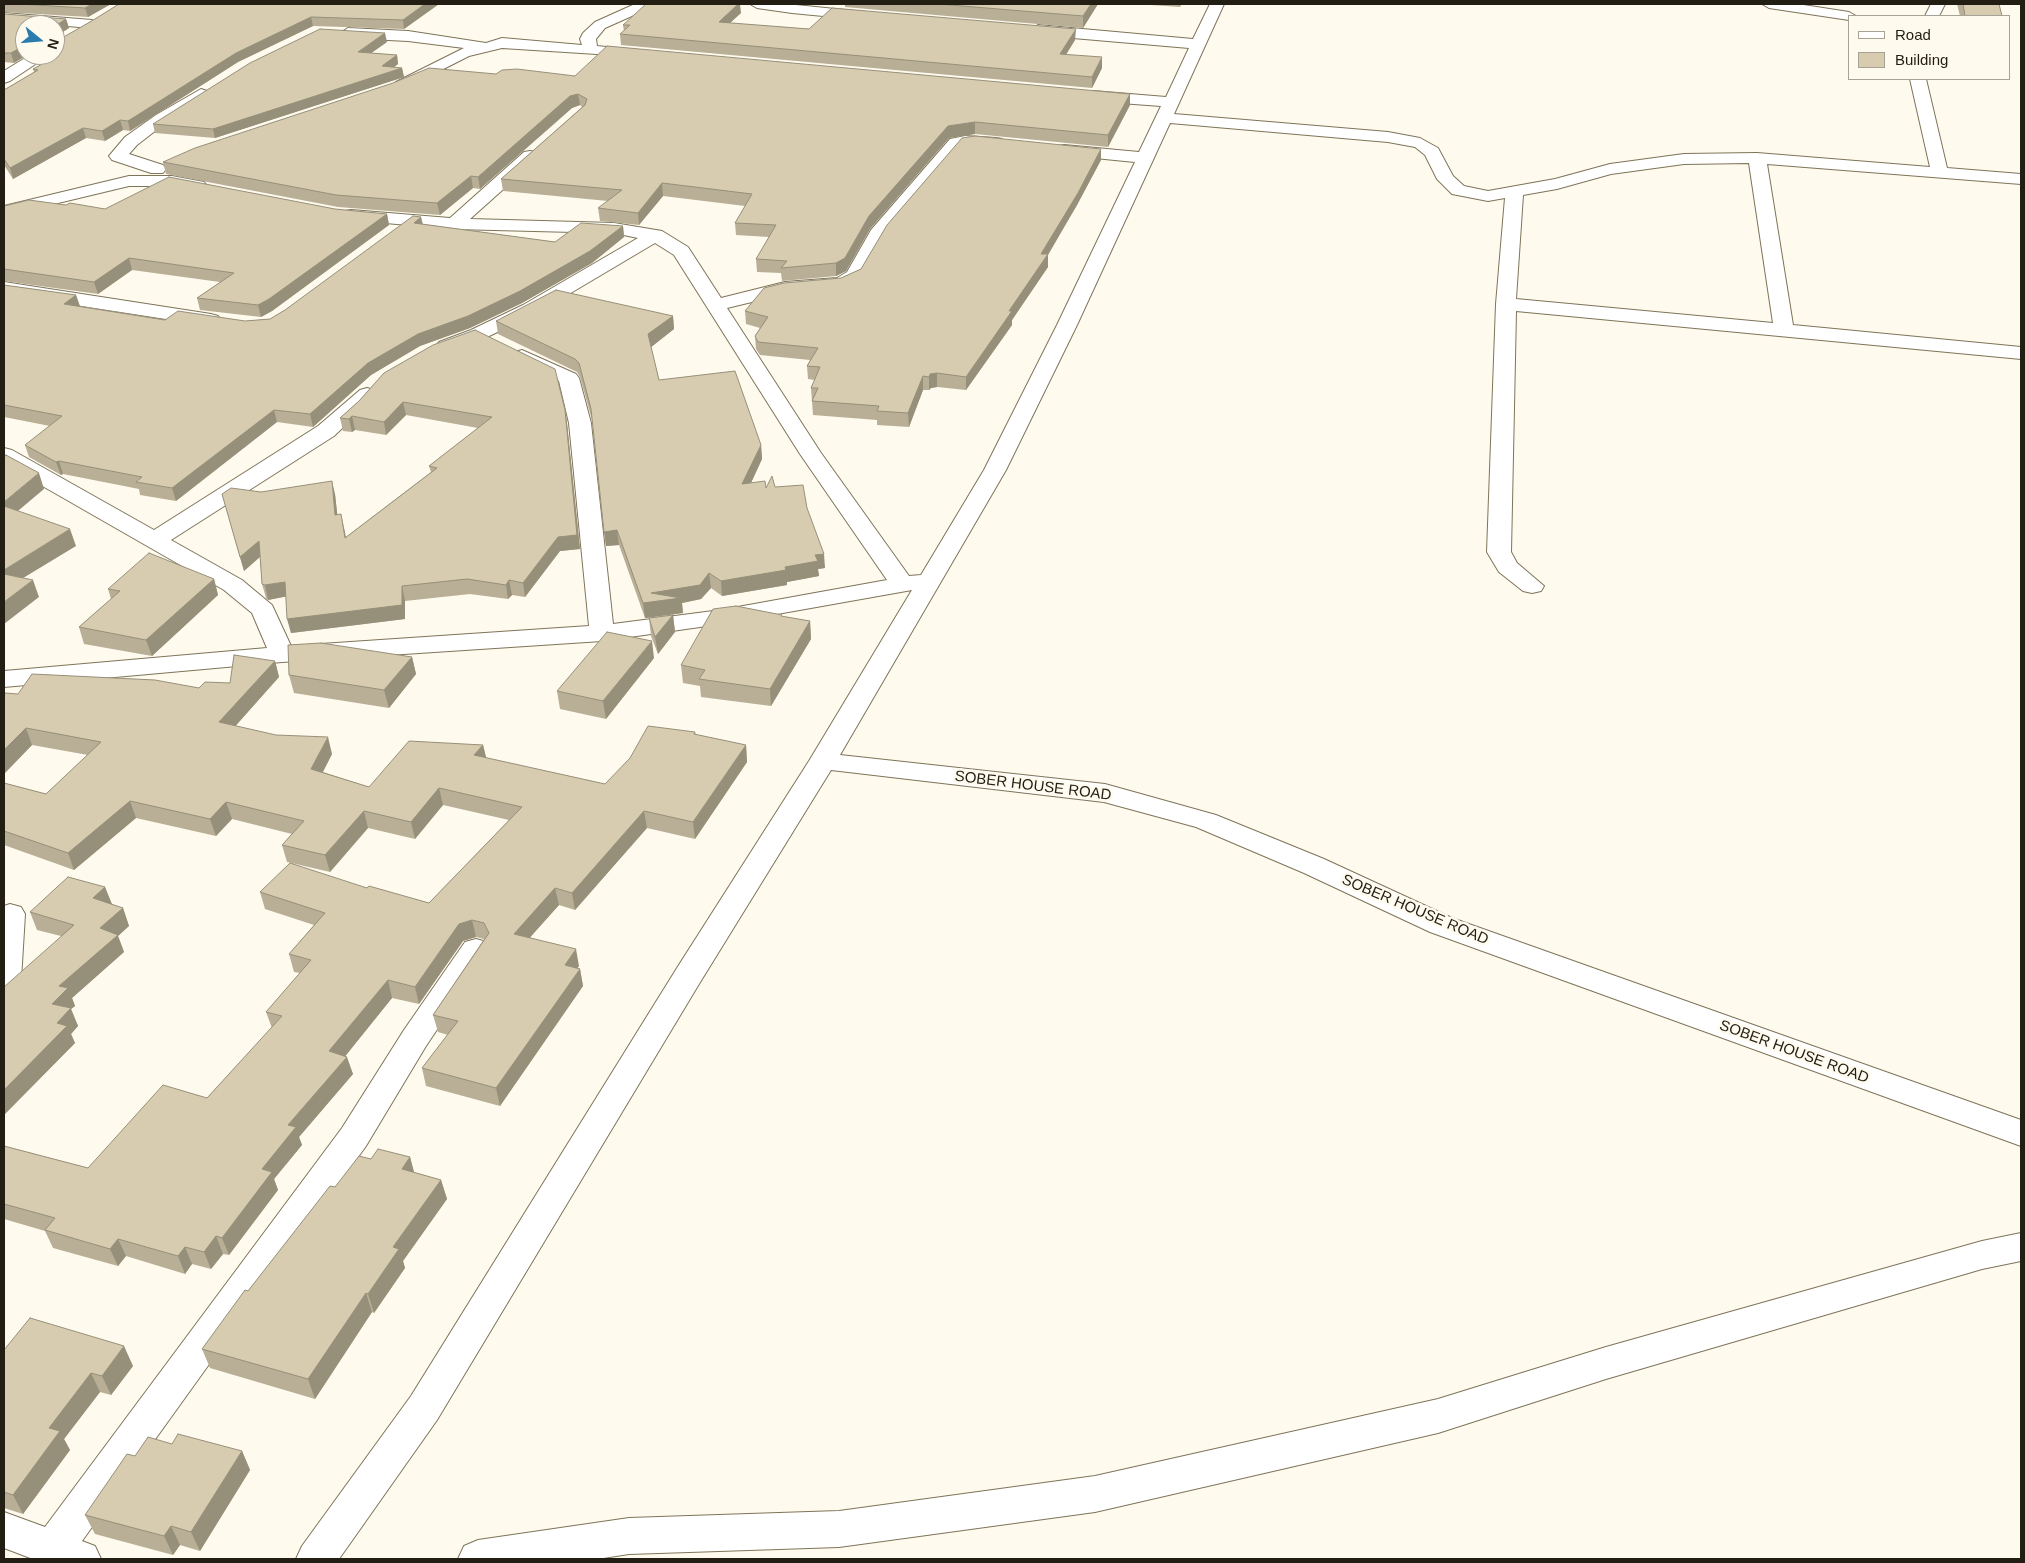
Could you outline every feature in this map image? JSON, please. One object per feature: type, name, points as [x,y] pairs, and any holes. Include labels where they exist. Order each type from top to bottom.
[{"type":"street","points":[[590,49],[588,39],[591,33],[600,25],[647,4]]},
{"type":"street","points":[[757,4],[792,10],[877,17]]},
{"type":"street","points":[[316,1559],[424,1408],[688,976],[823,761],[995,470],[1067,325],[1216,4]]},
{"type":"street","points":[[1769,4],[1848,16]]},
{"type":"street","points":[[70,37],[108,14]]},
{"type":"street","points":[[4,17],[92,24]]},
{"type":"street","points":[[1023,29],[1198,44]]},
{"type":"street","points":[[329,31],[408,36],[483,46]]},
{"type":"street","points":[[389,90],[415,80],[464,53],[483,46],[502,43],[590,49],[653,56]]},
{"type":"street","points":[[4,78],[25,65]]},
{"type":"street","points":[[1918,80],[1940,174]]},
{"type":"street","points":[[157,169],[118,156],[131,141],[162,118],[212,87]]},
{"type":"street","points":[[1079,95],[1168,110],[1403,139],[1420,143],[1432,152],[1446,179],[1458,190],[1488,196],[1557,184],[1610,169],[1684,160],[1757,158],[2021,179]]},
{"type":"street","points":[[716,305],[785,288],[833,284],[848,280],[854,276],[878,234],[956,143],[965,140],[1013,145]]},
{"type":"street","points":[[454,224],[542,145]]},
{"type":"street","points":[[1050,149],[1145,158]]},
{"type":"street","points":[[1757,158],[1784,330]]},
{"type":"street","points":[[4,211],[129,181],[174,161]]},
{"type":"street","points":[[129,181],[172,181],[217,190]]},
{"type":"street","points":[[1514,192],[1506,304],[1499,552],[1507,567],[1532,586]]},
{"type":"street","points":[[328,212],[454,224],[614,228],[655,235],[682,251],[811,454],[902,584]]},
{"type":"street","points":[[389,236],[413,219]]},
{"type":"street","points":[[428,352],[478,334],[530,309],[655,235]]},
{"type":"street","points":[[4,288],[228,322]]},
{"type":"street","points":[[1506,304],[2021,353]]},
{"type":"street","points":[[478,334],[569,378],[580,422],[602,633]]},
{"type":"street","points":[[155,540],[326,431],[354,408],[379,381]]},
{"type":"street","points":[[4,454],[233,585],[263,610],[282,654]]},
{"type":"street","points":[[4,679],[282,654],[602,633],[721,617],[902,584],[929,581]]},
{"type":"street","name":"SOBER HOUSE ROAD","points":[[823,761],[1105,793],[1206,820],[1314,866],[1441,925],[2021,1133]]},
{"type":"street","points":[[4,982],[6,980],[10,914]]},
{"type":"street","points":[[4,1530],[67,1554],[354,1138],[415,1038],[476,949]]},
{"type":"street","points":[[478,1559],[629,1536],[839,1529],[1095,1494],[1438,1416],[1606,1363],[1982,1255],[2021,1247]]},
{"type":"building","points":[[19,4],[92,4],[85,8]]},
{"type":"building","points":[[119,4],[425,4],[403,20],[311,17],[236,53],[128,121],[120,120],[102,131],[83,128],[10,168],[4,159],[4,90],[38,70],[33,69],[40,65],[65,65],[65,36]]},
{"type":"building","points":[[646,4],[738,4],[719,22],[809,29],[832,8],[1076,29],[1060,54],[1102,57],[1092,77],[620,34],[630,25],[623,25]]},
{"type":"building","points":[[938,4],[1091,4],[1083,16]]},
{"type":"building","points":[[1963,4],[1999,4],[2002,15],[1965,15]]},
{"type":"building","points":[[4,14],[16,15],[15,51],[4,53]]},
{"type":"building","points":[[320,29],[385,33],[358,52],[397,55],[382,66],[402,68],[213,129],[153,124],[250,63]]},
{"type":"building","points":[[607,46],[1130,94],[1108,135],[975,122],[948,126],[869,216],[845,258],[836,263],[781,268],[787,261],[756,259],[776,225],[735,223],[752,194],[662,183],[638,213],[598,208],[622,190],[501,179],[585,105],[587,99],[578,94],[570,96],[478,177],[471,176],[437,203],[336,195],[163,162],[195,148],[393,83],[429,68],[496,74],[502,70],[517,69],[575,76]]},
{"type":"building","points":[[975,136],[1101,149],[1078,193],[1041,254],[1048,254],[1009,311],[1012,311],[966,377],[937,373],[930,374],[929,377],[923,376],[908,413],[877,411],[879,406],[812,401],[818,388],[811,388],[820,367],[807,366],[818,348],[758,342],[755,336],[768,317],[745,311],[764,288],[784,283],[841,278],[861,269],[887,225],[962,138]]},
{"type":"building","points":[[169,177],[335,209],[387,214],[258,305],[197,298],[234,273],[129,258],[94,282],[4,269],[4,206],[29,200],[66,205],[70,203],[105,209]]},
{"type":"building","points":[[413,216],[421,217],[414,223],[555,242],[581,223],[623,226],[590,251],[520,291],[468,316],[418,334],[368,363],[310,414],[274,410],[172,488],[136,482],[142,477],[59,461],[56,462],[25,445],[62,416],[4,405],[4,285],[76,295],[64,304],[165,320],[178,311],[245,321],[270,319]]},
{"type":"building","points":[[556,290],[673,316],[648,334],[659,380],[735,371],[761,445],[742,484],[765,481],[766,488],[772,476],[775,487],[803,485],[807,508],[824,554],[815,555],[818,561],[785,567],[786,570],[721,581],[709,573],[700,585],[651,593],[681,598],[643,603],[617,530],[604,532],[591,409],[579,363],[575,359],[496,321]]},
{"type":"building","points":[[475,330],[555,369],[565,410],[577,535],[558,537],[523,583],[509,580],[506,585],[467,579],[402,586],[402,605],[287,619],[285,582],[262,584],[259,541],[240,557],[222,494],[231,488],[261,492],[332,481],[335,515],[341,514],[345,538],[437,468],[429,466],[492,417],[403,402],[384,422],[352,416],[349,419],[340,418],[359,401],[384,373],[433,345]]},
{"type":"building","points":[[6,455],[39,473],[4,502],[4,457]]},
{"type":"building","points":[[4,506],[70,529],[4,570]]},
{"type":"building","points":[[149,553],[214,579],[146,640],[79,627],[120,591],[108,589]]},
{"type":"building","points":[[4,574],[33,580],[4,602]]},
{"type":"building","points":[[736,606],[810,621],[770,689],[699,679],[705,670],[681,665],[713,609]]},
{"type":"building","points":[[673,615],[655,637],[649,618]]},
{"type":"building","points":[[607,632],[652,641],[603,701],[557,691]]},
{"type":"building","points":[[321,643],[412,657],[384,690],[289,675],[288,645]]},
{"type":"building","points":[[234,655],[275,661],[219,722],[276,735],[328,737],[311,769],[369,787],[409,741],[483,745],[474,755],[605,784],[630,758],[648,726],[695,732],[694,734],[746,745],[693,822],[644,811],[572,893],[555,888],[514,934],[576,949],[565,965],[580,969],[496,1088],[422,1068],[458,1021],[433,1015],[489,933],[484,923],[472,920],[459,924],[415,987],[388,980],[329,1051],[347,1057],[288,1125],[296,1127],[262,1169],[272,1172],[222,1238],[216,1236],[204,1252],[185,1247],[178,1256],[118,1239],[110,1249],[45,1230],[55,1218],[4,1204],[4,1146],[88,1168],[163,1085],[207,1098],[282,1016],[266,1012],[311,960],[289,954],[325,913],[260,892],[290,863],[367,888],[369,886],[429,903],[522,807],[439,788],[411,822],[364,811],[325,855],[282,845],[304,821],[226,802],[210,819],[130,801],[68,853],[4,831],[4,783],[46,794],[101,742],[26,728],[4,750],[5,693],[18,694],[32,674],[155,680],[199,688],[205,682],[230,683]]},
{"type":"building","points":[[68,877],[105,887],[93,898],[123,908],[100,928],[118,935],[59,986],[68,988],[52,1004],[71,1008],[57,1023],[67,1026],[4,1090],[4,987],[74,925],[30,912]]},
{"type":"building","points":[[378,1149],[410,1157],[402,1169],[441,1180],[393,1247],[399,1249],[368,1294],[366,1293],[308,1379],[202,1349],[245,1290],[248,1291],[330,1186],[335,1187],[359,1156],[371,1159]]},
{"type":"building","points":[[30,1318],[124,1346],[102,1376],[91,1373],[49,1428],[60,1431],[13,1495],[4,1492],[4,1350]]},
{"type":"building","points":[[178,1434],[242,1451],[191,1532],[171,1526],[164,1536],[85,1515],[127,1454],[135,1456],[148,1437],[172,1444]]}]
